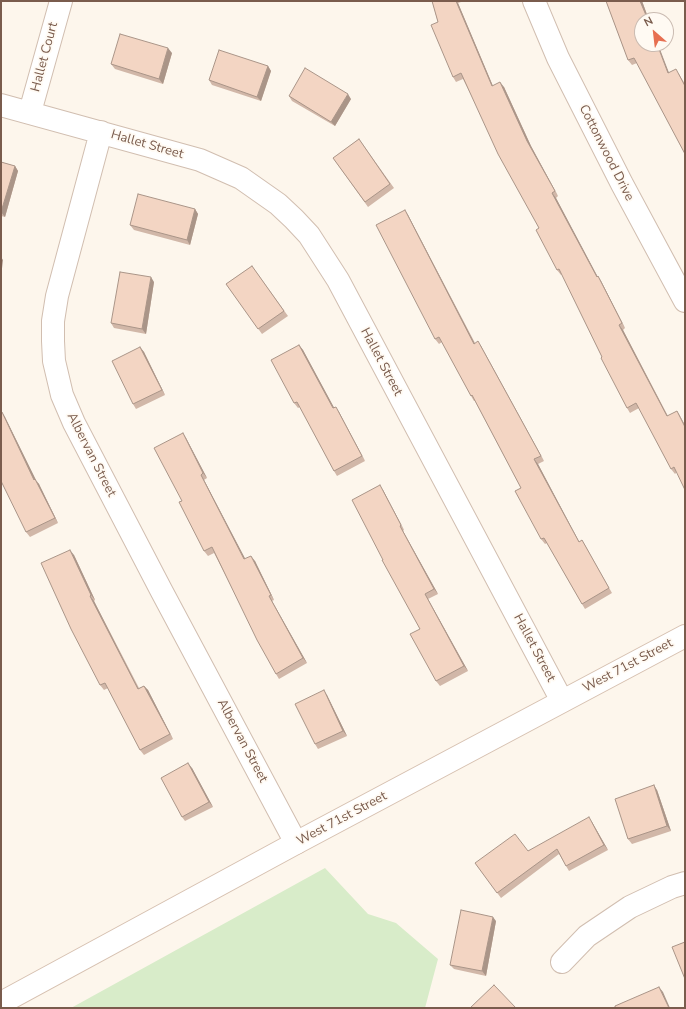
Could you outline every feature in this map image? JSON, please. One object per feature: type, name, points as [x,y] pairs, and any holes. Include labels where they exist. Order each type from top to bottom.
[{"type":"street","name":"Hallet Court","points":[[30,112],[61,1]]},
{"type":"street","name":"Cottonwood Drive","points":[[534,1],[558,58],[622,184],[685,301]]},
{"type":"street","points":[[1,105],[101,132]]},
{"type":"street","name":"Hallet Street","points":[[101,132],[200,160],[241,178],[278,204],[308,235],[338,280],[562,701]]},
{"type":"street","name":"Albervan Street","points":[[101,132],[56,296],[53,321],[54,361],[62,395],[74,423],[139,549],[296,844]]},
{"type":"street","name":"West 71st Street","points":[[1,1003],[685,636]]},
{"type":"street","points":[[562,962],[587,936],[630,907],[672,887],[685,883]]},
{"type":"green space","points":[[325,868],[368,914],[396,923],[438,959],[425,1008],[71,1008]]},
{"type":"building","points":[[432,1],[456,1],[492,86],[500,82],[527,141],[555,191],[552,193],[597,277],[598,276],[622,323],[619,325],[667,416],[677,411],[685,427],[685,490],[674,467],[671,469],[636,403],[627,408],[601,358],[602,357],[559,269],[557,270],[536,230],[539,228],[498,154],[461,73],[453,77],[431,25],[438,22]]},
{"type":"building","points":[[606,1],[640,1],[645,12],[634,12],[634,52],[660,52],[668,73],[676,69],[685,86],[685,154],[634,58],[628,60]]},
{"type":"building","points":[[120,34],[168,48],[159,79],[111,64]]},
{"type":"building","points":[[219,50],[268,66],[257,97],[209,80]]},
{"type":"building","points":[[305,68],[348,94],[331,122],[289,96]]},
{"type":"building","points":[[359,139],[390,184],[365,202],[333,158]]},
{"type":"building","points":[[1,162],[15,166],[1,212]]},
{"type":"building","points":[[138,194],[195,209],[187,240],[130,225]]},
{"type":"building","points":[[405,210],[474,344],[478,341],[541,456],[534,459],[579,542],[582,540],[609,588],[582,604],[544,538],[541,539],[515,491],[521,488],[472,395],[471,396],[439,337],[435,339],[376,225]]},
{"type":"building","points":[[252,266],[284,311],[258,329],[226,284]]},
{"type":"building","points":[[120,272],[151,277],[142,329],[111,323]]},
{"type":"building","points":[[299,345],[333,408],[336,407],[362,456],[334,471],[297,402],[294,403],[271,360]]},
{"type":"building","points":[[140,347],[162,390],[133,404],[112,361]]},
{"type":"building","points":[[1,412],[34,480],[35,479],[55,518],[26,532],[1,481]]},
{"type":"building","points":[[183,433],[203,473],[201,475],[244,559],[251,556],[271,595],[269,596],[303,658],[276,674],[257,640],[212,547],[204,551],[179,502],[182,501],[154,448]]},
{"type":"building","points":[[380,485],[434,589],[425,594],[464,666],[436,681],[410,634],[420,629],[382,560],[352,500]]},
{"type":"building","points":[[70,550],[91,595],[90,596],[138,689],[144,686],[170,734],[140,750],[105,683],[100,685],[71,629],[41,563]]},
{"type":"building","points":[[324,690],[343,731],[315,744],[295,704]]},
{"type":"building","points":[[188,763],[209,802],[182,817],[161,778]]},
{"type":"building","points":[[654,785],[667,826],[628,839],[615,799]]},
{"type":"building","points":[[589,817],[604,845],[566,866],[557,849],[497,893],[475,863],[515,834],[528,851]]},
{"type":"building","points":[[461,910],[493,917],[482,971],[450,965]]},
{"type":"building","points":[[685,942],[685,979],[672,947]]},
{"type":"building","points":[[494,985],[516,1008],[470,1008]]},
{"type":"building","points":[[659,987],[669,1008],[615,1008],[615,1006]]}]
